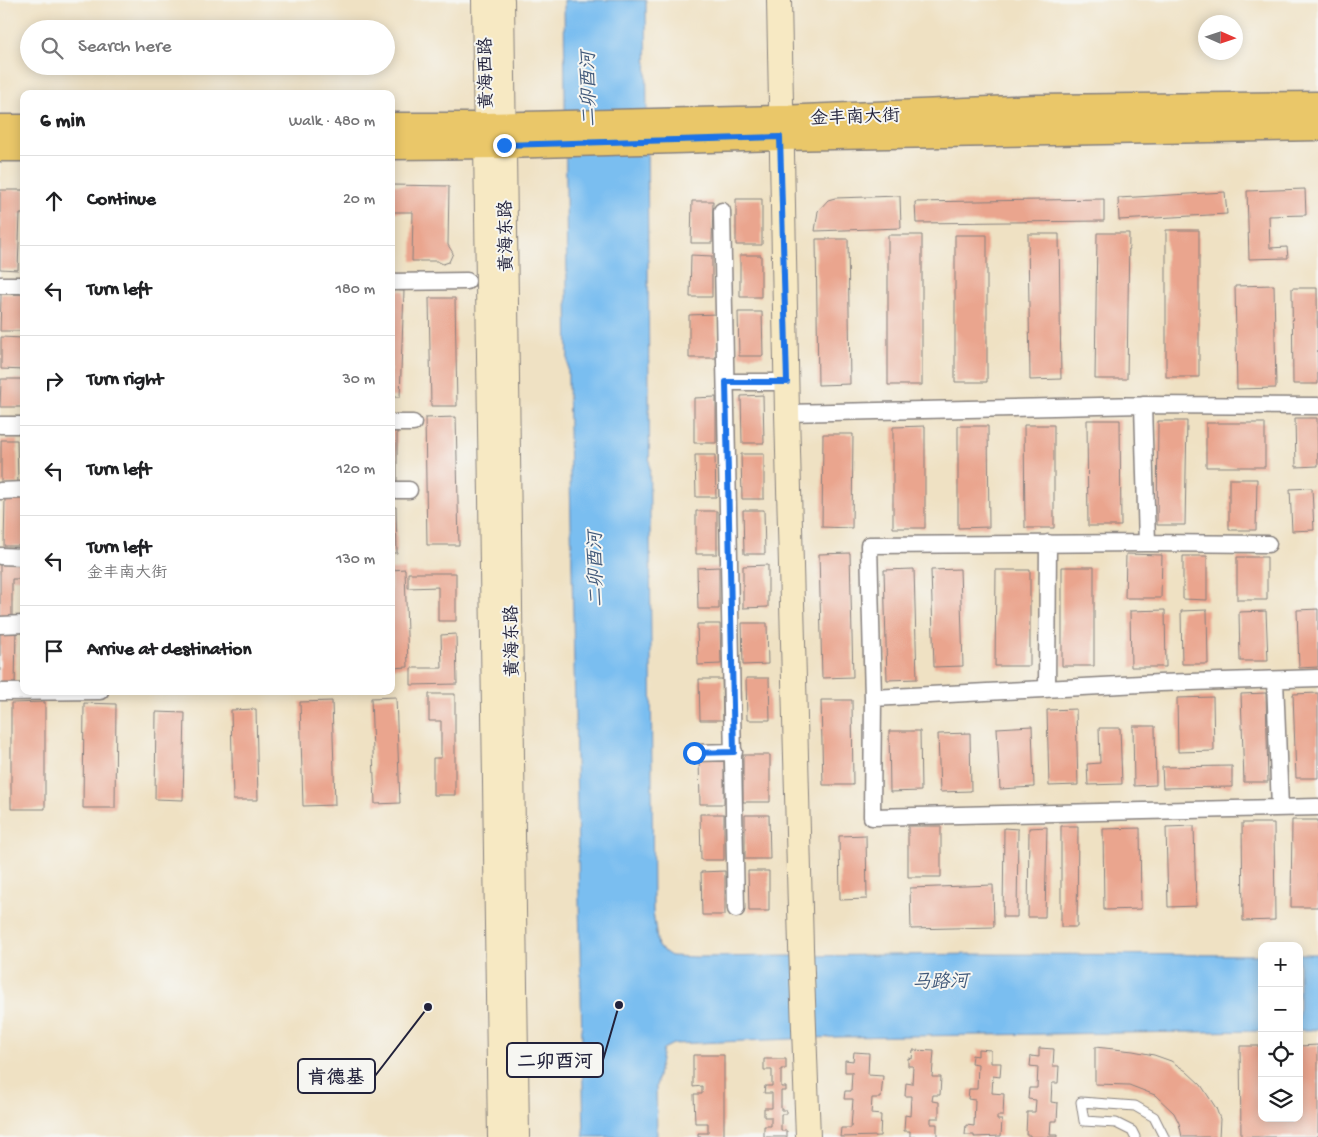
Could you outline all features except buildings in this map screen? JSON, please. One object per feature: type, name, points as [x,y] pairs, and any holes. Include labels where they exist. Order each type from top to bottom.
[{"type":"main road","name":"黄海西路","points":[[484,0],[495,135]]},
{"type":"main road","name":"黄海西路","points":[[495,135],[502,0]]},
{"type":"main road","points":[[778,0],[801,946],[808,1137]]},
{"type":"main road","name":"金丰南大街","points":[[780,128],[1037,108],[1318,105]]},
{"type":"main road","name":"金丰南大街","points":[[395,126],[495,135]]},
{"type":"main road","name":"金丰南大街","points":[[395,146],[495,135],[780,128],[1318,127]]},
{"type":"main road","points":[[0,128],[20,128]]},
{"type":"main road","name":"黄海东路","points":[[495,135],[500,1137]]},
{"type":"main road","name":"黄海东路","points":[[495,135],[518,1137]]},
{"type":"main road","points":[[0,148],[20,148]]},
{"type":"street","points":[[722,211],[736,909]]},
{"type":"street","points":[[395,282],[467,281]]},
{"type":"street","points":[[0,286],[20,285]]},
{"type":"street","points":[[726,382],[787,382]]},
{"type":"street","points":[[787,413],[1143,405],[1318,406]]},
{"type":"street","points":[[1143,405],[1147,542]]},
{"type":"street","points":[[395,423],[413,422]]},
{"type":"street","points":[[0,425],[20,425]]},
{"type":"street","points":[[0,491],[20,490]]},
{"type":"street","points":[[395,490],[410,490]]},
{"type":"street","points":[[1268,544],[1147,542],[869,545],[873,698],[872,817],[1318,807]]},
{"type":"street","points":[[1047,689],[1048,543]]},
{"type":"street","points":[[0,556],[20,557]]},
{"type":"street","points":[[0,624],[20,624]]},
{"type":"street","points":[[873,698],[1318,678]]},
{"type":"street","points":[[1275,680],[1280,808]]},
{"type":"street","points":[[0,692],[20,692]]},
{"type":"street","points":[[694,753],[734,752]]},
{"type":"lane","points":[[1134,1137],[1132,1131],[1116,1123],[1084,1121],[1081,1102],[1134,1106],[1154,1116],[1164,1137]]},
{"type":"water","name":"马路河","points":[[564,0],[646,0],[653,911],[658,947],[671,956],[696,957],[987,954],[1258,955],[1258,1031],[838,1037],[673,1044],[663,1049],[656,1087],[657,1137],[584,1137],[568,381]]},
{"type":"water","points":[[1303,954],[1318,954],[1318,1030],[1303,1030]]},
{"type":"place","name":"二卯酉河","points":[[619,1005]]},
{"type":"place","name":"肯德基","points":[[428,1007]]},
{"type":"route","points":[[504,145],[780,137],[787,382],[726,382],[734,752],[694,753]]}]
